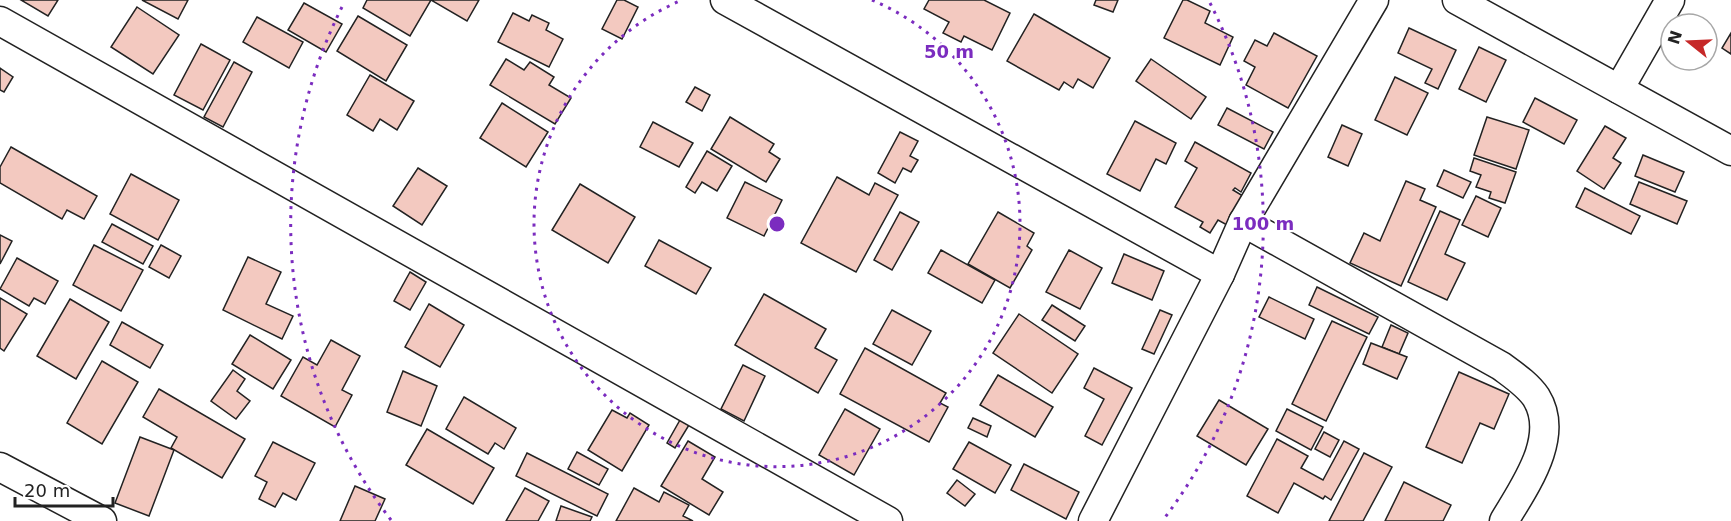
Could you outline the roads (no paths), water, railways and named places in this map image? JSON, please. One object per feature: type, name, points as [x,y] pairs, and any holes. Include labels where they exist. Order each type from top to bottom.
[{"type":"street","points":[[725,0],[1220,274]]},
{"type":"street","points":[[1093,521],[1220,274],[1243,222],[1374,0]]},
{"type":"street","points":[[1457,0],[1731,151]]},
{"type":"street","points":[[1619,89],[1670,0]]},
{"type":"street","points":[[0,21],[888,521]]},
{"type":"street","points":[[1243,222],[1501,366],[1521,381],[1534,395],[1540,405],[1545,434],[1527,480],[1504,521]]},
{"type":"street","points":[[0,467],[102,521]]}]
